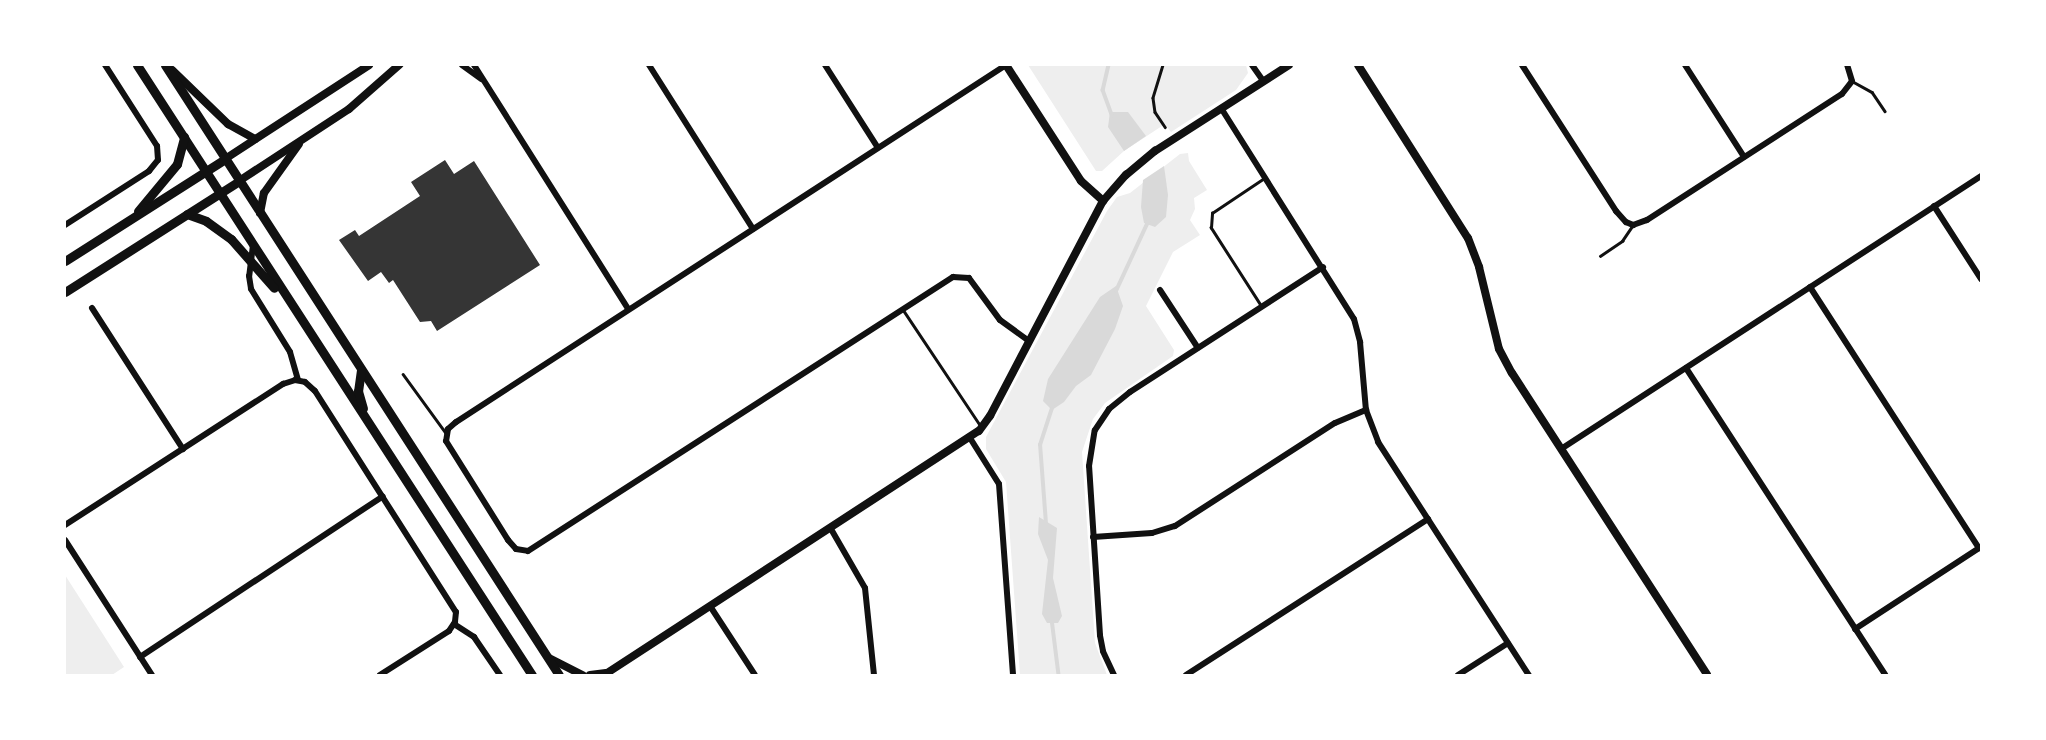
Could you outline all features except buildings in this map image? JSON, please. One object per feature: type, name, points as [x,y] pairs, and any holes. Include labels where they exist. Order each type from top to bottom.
[{"type":"main road","points":[[137,65],[532,675]]},
{"type":"main road","points":[[166,65],[559,675]]},
{"type":"main road","points":[[131,219],[177,164],[184,137]]},
{"type":"main road","points":[[65,261],[225,159]]},
{"type":"main road","points":[[65,292],[239,181]]},
{"type":"main road","points":[[187,214],[206,221],[222,232],[250,259],[300,319]]},
{"type":"main road","points":[[361,370],[358,395],[378,438]]},
{"type":"street","points":[[65,225],[149,171],[158,155],[155,143],[105,65]]},
{"type":"street","points":[[166,65],[228,124],[255,139]]},
{"type":"street","points":[[225,159],[369,65]]},
{"type":"street","points":[[239,181],[349,108],[399,65]]},
{"type":"street","points":[[462,65],[485,83]]},
{"type":"street","points":[[474,65],[628,309]]},
{"type":"street","points":[[649,65],[753,229]]},
{"type":"street","points":[[825,65],[878,148]]},
{"type":"street","points":[[1028,341],[1000,320],[973,282],[965,276],[953,277],[534,548],[524,551],[513,546],[447,447],[446,433],[456,422],[1006,65],[1080,181],[1103,201]]},
{"type":"street","points":[[1252,65],[1263,81]]},
{"type":"street","points":[[590,675],[605,674],[982,428],[1103,201],[1144,160],[1289,65]]},
{"type":"street","points":[[1358,65],[1468,238],[1479,267],[1499,349],[1707,675]]},
{"type":"street","points":[[1522,65],[1616,211],[1626,222],[1633,225],[1647,220],[1842,93],[1852,81],[1847,65]]},
{"type":"street","points":[[1685,65],[1745,157]]},
{"type":"street","points":[[1221,108],[1350,309],[1358,331],[1366,410],[1378,442],[1529,675]]},
{"type":"street","points":[[260,213],[260,202],[268,185],[303,139]]},
{"type":"street","points":[[1561,449],[1981,176]]},
{"type":"street","points":[[1934,206],[1981,279]]},
{"type":"street","points":[[253,245],[250,259],[251,289],[290,352],[298,380],[315,391],[456,612],[454,624],[442,635],[380,675]]},
{"type":"street","points":[[1114,675],[1101,645],[1093,537],[1089,456],[1099,422],[1109,409],[1130,391],[1324,267]]},
{"type":"street","points":[[1810,287],[1980,548],[1855,629]]},
{"type":"street","points":[[1160,290],[1198,348]]},
{"type":"street","points":[[92,308],[183,449]]},
{"type":"street","points":[[1686,368],[1885,675]]},
{"type":"street","points":[[65,525],[283,384],[298,380]]},
{"type":"street","points":[[1093,537],[1152,533],[1175,526],[1335,423],[1366,410]]},
{"type":"street","points":[[970,438],[999,484],[1013,675]]},
{"type":"street","points":[[140,657],[383,496]]},
{"type":"street","points":[[1186,675],[1428,519]]},
{"type":"street","points":[[831,529],[865,588],[874,675]]},
{"type":"street","points":[[65,540],[152,675]]},
{"type":"street","points":[[710,606],[755,675]]},
{"type":"street","points":[[454,624],[474,637],[500,675]]},
{"type":"street","points":[[1458,675],[1508,643]]},
{"type":"street","points":[[547,656],[583,675]]},
{"type":"lane","points":[[1852,81],[1872,92],[1885,111]]},
{"type":"lane","points":[[1262,307],[1211,228],[1212,213],[1265,177]]},
{"type":"lane","points":[[1600,256],[1626,238],[1633,225]]},
{"type":"lane","points":[[902,308],[982,428]]},
{"type":"lane","points":[[403,374],[446,433]]},
{"type":"path","points":[[1163,65],[1153,98],[1155,112],[1165,127]]},
{"type":"shaded area","points":[[1028,65],[1246,65],[1248,73],[1236,90],[1171,132],[1165,124],[1124,151],[1102,171],[1096,171]]},
{"type":"shaded area","points":[[1110,112],[1128,112],[1146,136],[1124,151],[1108,127]]},
{"type":"shaded area","points":[[1188,153],[1189,161],[1207,190],[1194,198],[1195,209],[1190,220],[1200,235],[1173,252],[1146,306],[1174,350],[1173,356],[1105,403],[1093,419],[1082,452],[1095,643],[1107,675],[1020,675],[1006,482],[986,449],[986,437],[1107,211],[1117,197],[1130,193],[1180,154]]},
{"type":"shaded area","points":[[1164,166],[1168,195],[1166,217],[1155,227],[1144,223],[1141,207],[1143,180]]},
{"type":"shaded area","points":[[1116,286],[1123,306],[1115,329],[1091,375],[1052,410],[1043,401],[1048,379],[1100,297]]},
{"type":"shaded area","points":[[1039,517],[1057,528],[1053,578],[1062,616],[1058,623],[1047,623],[1042,614],[1048,560],[1038,534]]},
{"type":"shaded area","points":[[65,575],[124,667],[112,675],[65,675]]},
{"type":"waterway","points":[[1109,65],[1103,90],[1112,115]]},
{"type":"waterway","points":[[1116,291],[1148,222]]},
{"type":"waterway","points":[[1046,524],[1040,445],[1052,407]]},
{"type":"waterway","points":[[1052,619],[1059,675]]}]
